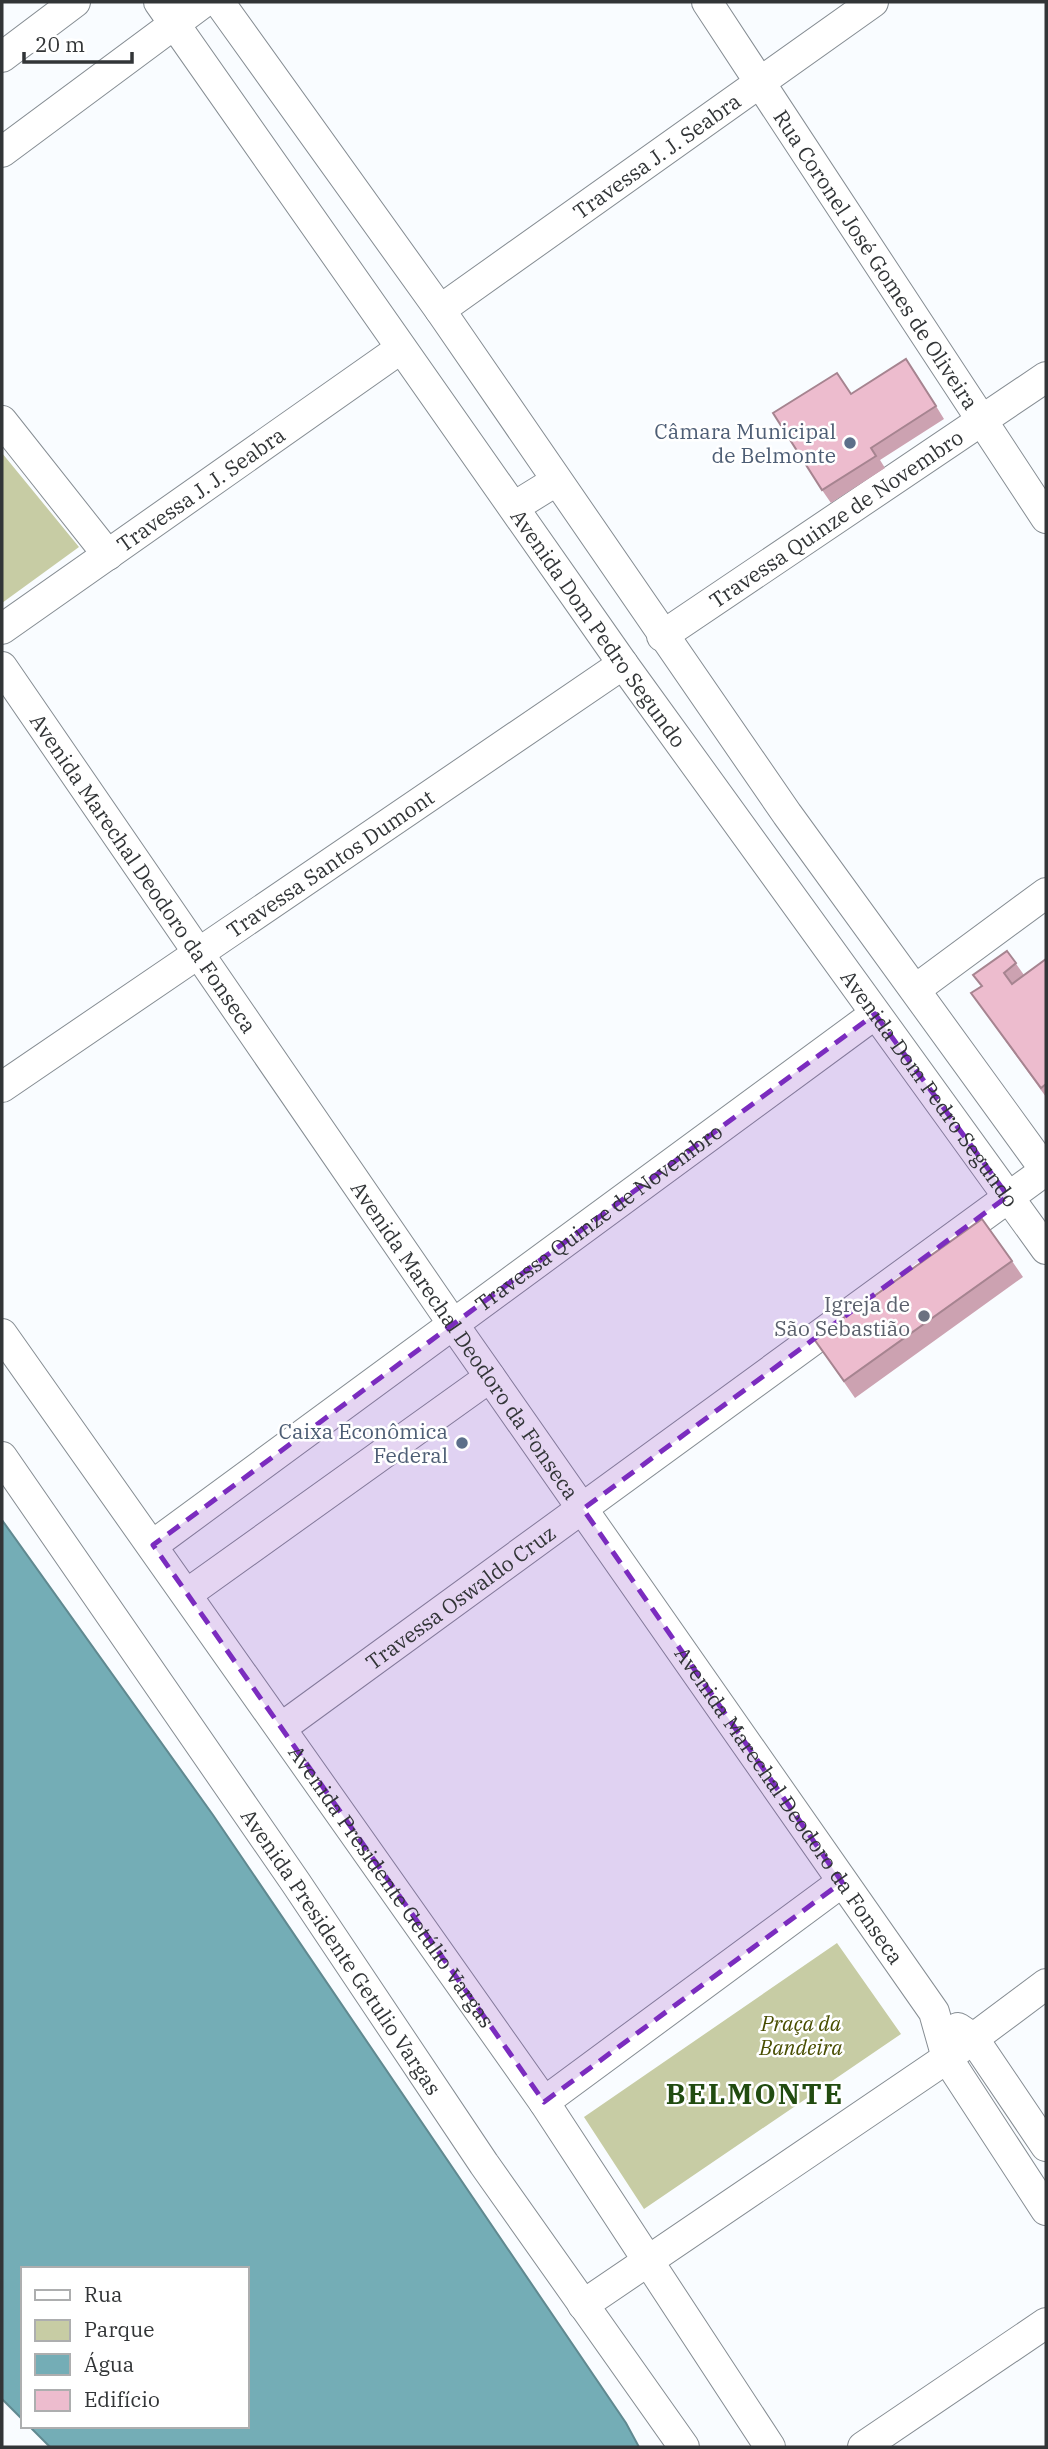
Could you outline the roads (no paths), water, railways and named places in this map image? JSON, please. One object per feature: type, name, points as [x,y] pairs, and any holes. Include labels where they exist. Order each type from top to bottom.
[{"type":"street","points":[[2,57],[75,2]]},
{"type":"street","points":[[2,152],[166,13],[204,2]]},
{"type":"street","points":[[219,2],[440,310],[786,814],[1046,1170]]},
{"type":"street","name":"Rua Coronel José Gomes de Oliveira","points":[[707,2],[1046,518]]},
{"type":"street","name":"Travessa J. J. Seabra","points":[[440,310],[873,2]]},
{"type":"street","name":"Avenida Dom Pedro Segundo","points":[[166,13],[623,664],[1046,1249]]},
{"type":"street","name":"Travessa J. J. Seabra","points":[[2,629],[400,349]]},
{"type":"street","name":"Travessa Quinze de Novembro","points":[[662,636],[1046,377]]},
{"type":"street","points":[[2,421],[108,555]]},
{"type":"street","points":[[513,507],[556,481]]},
{"type":"street","name":"Travessa Santos Dumont","points":[[2,1087],[623,664]]},
{"type":"street","name":"Avenida Marechal Deodoro da Fonseca","points":[[2,667],[453,1324],[934,2012],[947,2058],[1046,2210]]},
{"type":"street","points":[[751,838],[786,814]]},
{"type":"street","points":[[916,989],[1046,893]]},
{"type":"street","name":"Travessa Quinze de Novembro","points":[[153,1545],[874,1014]]},
{"type":"street","name":"Travessa Oswaldo Cruz","points":[[281,1728],[1046,1170]]},
{"type":"street","name":"Avenida Presidente Getúlio Vargas","points":[[2,1334],[544,2102],[770,2447]]},
{"type":"street","points":[[187,1594],[490,1377]]},
{"type":"street","name":"Avenida Presidente Getulio Vargas","points":[[2,1457],[583,2305],[684,2447]]},
{"type":"street","points":[[544,2102],[842,1882]]},
{"type":"street","points":[[583,2305],[947,2058],[1046,1984]]},
{"type":"street","name":"Avenida Marechal Deodoro da Fonseca","points":[[934,2012],[973,2038]]},
{"type":"street","points":[[973,2038],[1046,2146]]},
{"type":"street","points":[[863,2447],[1046,2323]]},
{"type":"water","points":[[2,1520],[213,1815],[626,2423],[639,2447],[50,2447],[31,2428],[248,2428],[248,2267],[21,2267],[21,2418],[2,2399]]},
{"type":"place","name":"Câmara Municipal de Belmonte","points":[[850,443]]},
{"type":"place","name":"Igreja de São Sebastião","points":[[924,1316]]},
{"type":"place","name":"Caixa Econômica Federal","points":[[462,1443]]},
{"type":"district","name":"BELMONTE","points":[[755,2093]]},
{"type":"park label","name":"Praça da Bandeira","points":[[801,2035]]}]
